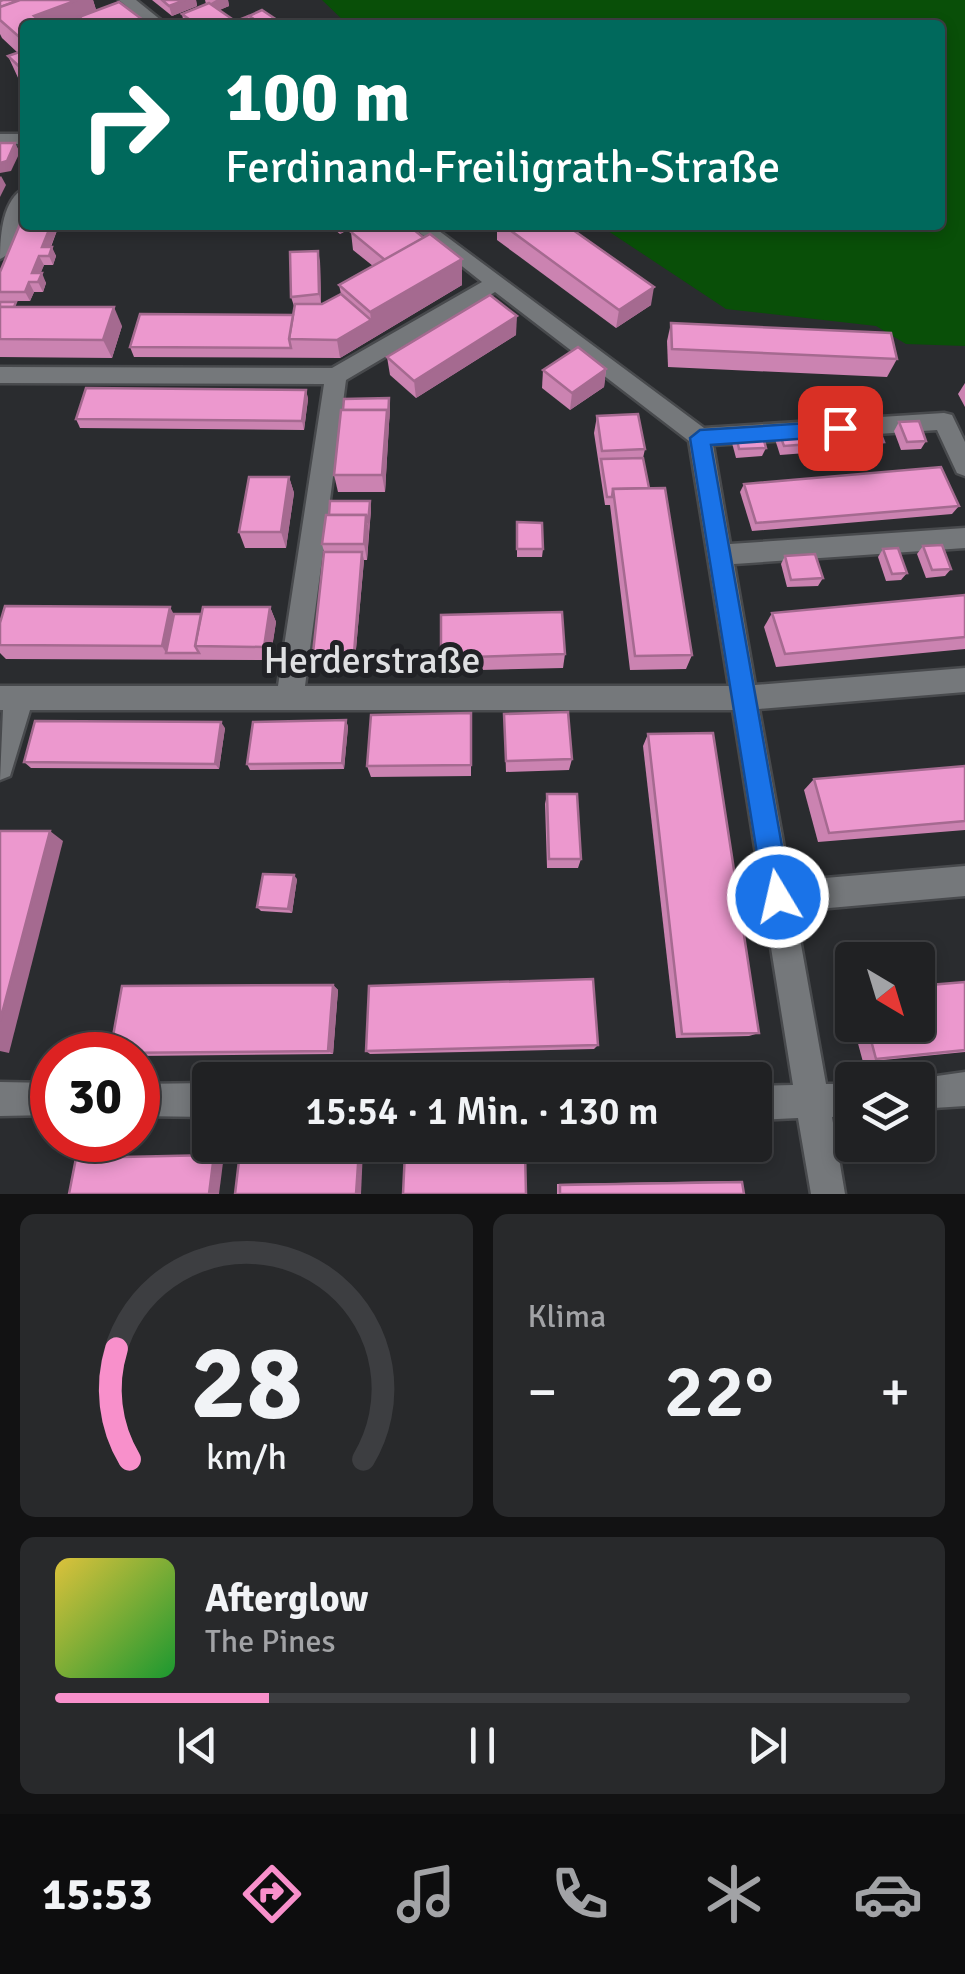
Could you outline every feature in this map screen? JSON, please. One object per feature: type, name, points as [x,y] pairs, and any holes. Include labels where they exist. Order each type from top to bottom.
[{"type":"street","points":[[127,0],[153,20]]},
{"type":"street","points":[[0,254],[20,206]]},
{"type":"street","points":[[424,230],[700,438],[944,422],[965,467]]},
{"type":"street","points":[[0,375],[336,376],[494,284]]},
{"type":"street","points":[[290,698],[336,376]]},
{"type":"street","points":[[700,438],[828,1194]]},
{"type":"street","points":[[720,555],[965,538]]},
{"type":"street","name":"Herderstraße","points":[[10,698],[744,698],[965,680]]},
{"type":"street","points":[[0,767],[10,698]]},
{"type":"street","points":[[778,897],[965,881]]},
{"type":"street","points":[[935,1092],[965,1089]]},
{"type":"street","points":[[0,1099],[30,1099]]},
{"type":"street","points":[[160,1100],[192,1100]]},
{"type":"street","points":[[772,1103],[835,1102]]},
{"type":"green space","points":[[322,0],[965,0],[965,346],[906,344],[876,326],[726,309],[607,230],[945,230],[945,20],[343,20]]},
{"type":"building","points":[[3,0],[20,0],[0,7]]},
{"type":"building","points":[[20,0],[77,0],[34,16],[39,20],[20,20],[20,38],[0,20],[0,7]]},
{"type":"building","points":[[162,0],[185,0],[169,6]]},
{"type":"building","points":[[119,2],[143,20],[83,20],[79,17]]},
{"type":"building","points":[[209,3],[234,20],[190,20],[182,14]]},
{"type":"building","points":[[262,10],[274,18],[255,20],[249,16]]},
{"type":"building","points":[[20,52],[20,67],[8,56]]},
{"type":"building","points":[[0,143],[15,143],[7,161],[0,163]]},
{"type":"building","points":[[20,224],[20,230],[49,230],[42,247],[52,247],[49,256],[39,256],[32,273],[42,273],[38,282],[29,282],[25,292],[0,292],[0,272]]},
{"type":"building","points":[[414,230],[424,238],[385,260],[351,232]]},
{"type":"building","points":[[510,230],[573,230],[654,287],[619,310]]},
{"type":"building","points":[[430,234],[462,259],[370,312],[339,285]]},
{"type":"building","points":[[318,251],[319,294],[291,297],[290,252]]},
{"type":"building","points":[[341,294],[371,320],[337,340],[289,339],[295,304],[322,304]]},
{"type":"building","points":[[490,295],[517,316],[414,381],[387,357]]},
{"type":"building","points":[[0,302],[16,302],[14,307],[0,307]]},
{"type":"building","points":[[0,307],[114,307],[103,340],[0,339]]},
{"type":"building","points":[[140,314],[293,315],[291,348],[130,347]]},
{"type":"building","points":[[671,323],[891,333],[897,359],[672,349]]},
{"type":"building","points":[[578,347],[606,369],[572,393],[543,370]]},
{"type":"building","points":[[86,388],[306,390],[302,421],[76,419]]},
{"type":"building","points":[[389,398],[388,419],[387,410],[343,410],[344,399]]},
{"type":"building","points":[[341,410],[387,410],[382,475],[334,475]]},
{"type":"building","points":[[638,414],[645,449],[602,451],[597,416]]},
{"type":"building","points":[[876,421],[884,442],[865,443],[858,422]]},
{"type":"building","points":[[919,421],[926,441],[907,442],[899,422]]},
{"type":"building","points":[[846,423],[853,444],[829,445],[822,424]]},
{"type":"building","points":[[804,425],[810,444],[784,446],[777,427]]},
{"type":"building","points":[[761,429],[766,448],[739,449],[735,431]]},
{"type":"building","points":[[643,458],[649,488],[613,489],[612,497],[607,497],[601,459]]},
{"type":"building","points":[[941,467],[959,506],[756,523],[744,484]]},
{"type":"building","points":[[249,477],[289,477],[281,532],[239,532]]},
{"type":"building","points":[[665,488],[692,655],[635,656],[613,489]]},
{"type":"building","points":[[330,501],[370,501],[368,523],[366,515],[329,515]]},
{"type":"building","points":[[326,515],[366,515],[364,544],[322,544]]},
{"type":"building","points":[[517,522],[542,523],[543,549],[517,549]]},
{"type":"building","points":[[942,545],[951,569],[932,570],[923,546]]},
{"type":"building","points":[[898,548],[907,573],[892,574],[883,549]]},
{"type":"building","points":[[324,552],[362,552],[354,653],[313,653]]},
{"type":"building","points":[[815,554],[823,578],[791,580],[785,556]]},
{"type":"building","points":[[965,595],[965,637],[785,654],[772,613]]},
{"type":"building","points":[[5,606],[170,607],[162,646],[0,645]]},
{"type":"building","points":[[203,607],[270,607],[264,647],[195,646]]},
{"type":"building","points":[[562,612],[565,654],[441,658],[441,615]]},
{"type":"building","points":[[174,614],[201,614],[195,646],[199,653],[166,653]]},
{"type":"building","points":[[568,712],[572,759],[506,761],[504,714]]},
{"type":"building","points":[[471,713],[471,765],[367,766],[371,715]]},
{"type":"building","points":[[346,720],[342,763],[247,764],[253,722]]},
{"type":"building","points":[[35,721],[221,722],[215,764],[24,762]]},
{"type":"building","points":[[713,733],[759,1033],[682,1034],[648,734]]},
{"type":"building","points":[[965,766],[965,821],[829,833],[814,779]]},
{"type":"building","points":[[547,794],[577,794],[581,859],[549,859]]},
{"type":"building","points":[[0,831],[50,831],[0,1021]]},
{"type":"building","points":[[263,874],[294,875],[288,909],[257,907]]},
{"type":"building","points":[[593,979],[598,1045],[366,1051],[369,986]]},
{"type":"building","points":[[965,982],[965,1050],[876,1059],[872,1042],[935,1042],[935,985]]},
{"type":"building","points":[[333,985],[328,1051],[160,1053],[160,1032],[114,1032],[122,986]]},
{"type":"building","points":[[192,1155],[192,1162],[213,1162],[209,1194],[69,1194],[75,1162],[160,1162],[160,1156]]},
{"type":"building","points":[[239,1162],[358,1162],[356,1194],[235,1194]]},
{"type":"building","points":[[405,1162],[525,1162],[526,1194],[403,1194]]},
{"type":"building","points":[[742,1182],[744,1194],[560,1194],[560,1185]]},
{"type":"route","points":[[778,897],[700,438],[840,428]]}]
